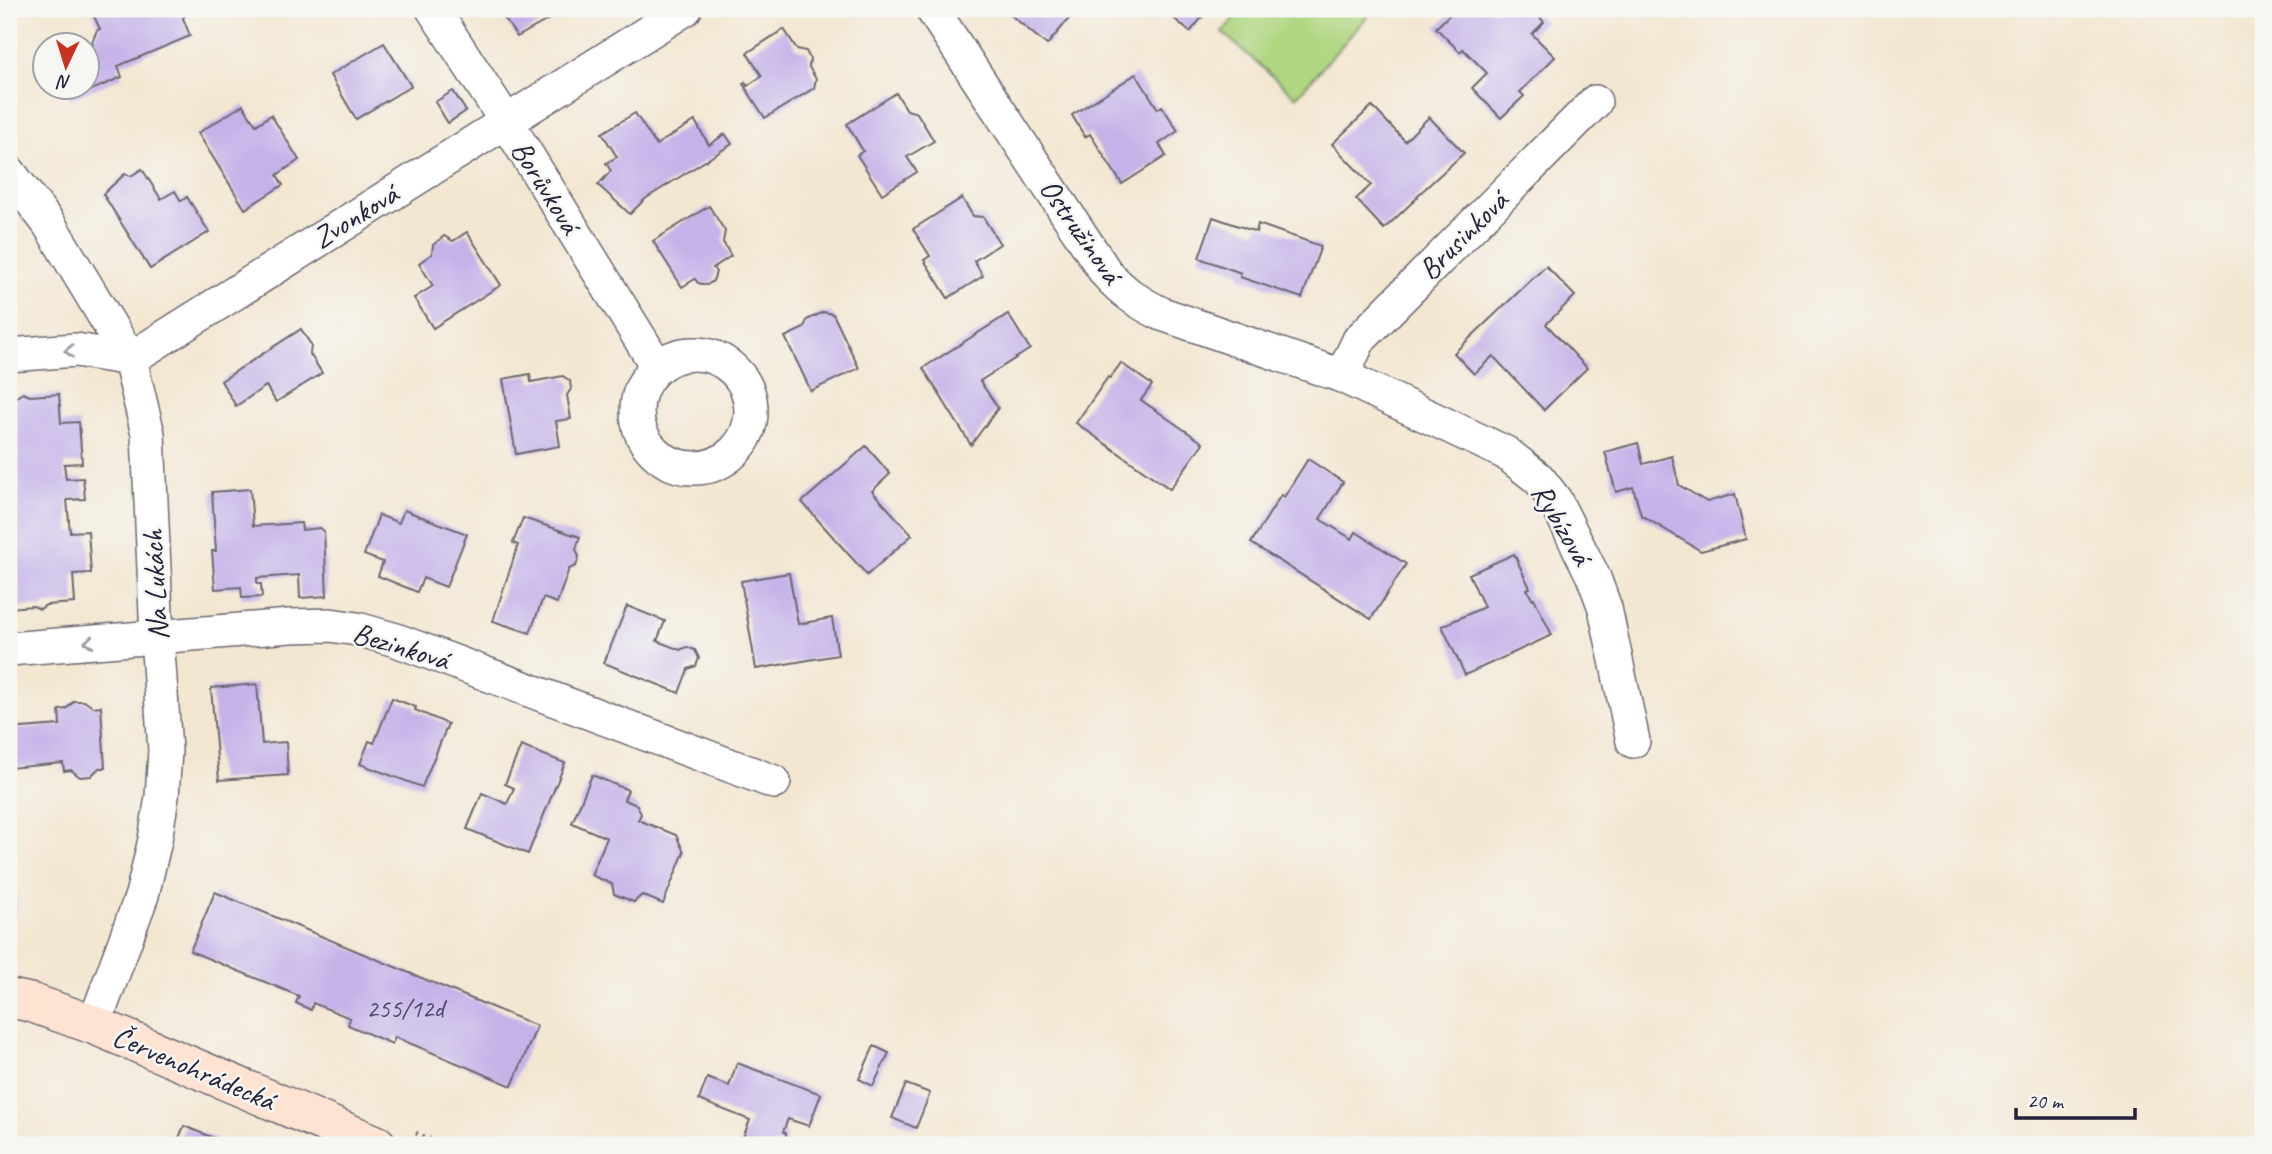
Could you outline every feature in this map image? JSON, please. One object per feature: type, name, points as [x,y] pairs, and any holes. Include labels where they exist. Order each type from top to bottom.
[{"type":"street","name":"Borůvková","points":[[433,9],[506,121],[657,366]]},
{"type":"street","name":"Zvonková","points":[[130,359],[685,9]]},
{"type":"street","name":"Ostružinová","points":[[932,9],[1106,273],[1121,290],[1138,303],[1162,314],[1342,376]]},
{"type":"street","name":"Brusinková","points":[[1342,376],[1359,340],[1595,102]]},
{"type":"street","name":"Na Lukách","points":[[9,172],[49,224],[130,359],[148,434],[165,750],[159,819],[142,895],[94,1026]]},
{"type":"street","points":[[9,355],[76,350],[130,359]]},
{"type":"street","name":"Rybízová","points":[[1342,376],[1506,453],[1539,480],[1555,500],[1600,592],[1633,741]]},
{"type":"street","name":"Bezinková","points":[[9,649],[290,626],[330,625],[357,629],[396,640],[774,782]]},
{"type":"street","name":"Červenohrádecká","points":[[9,998],[32,1003],[94,1026],[377,1145]]},
{"type":"green space","points":[[1243,9],[1374,9],[1296,97],[1222,32]]},
{"type":"building","points":[[99,9],[189,9],[183,18],[190,36],[118,66],[122,77],[102,86],[102,32],[96,32],[100,29],[92,12]]},
{"type":"building","points":[[498,9],[567,9],[517,37]]},
{"type":"building","points":[[1077,9],[1047,45],[1006,11]]},
{"type":"building","points":[[1163,9],[1209,9],[1190,32]]},
{"type":"building","points":[[1455,9],[1532,9],[1544,22],[1532,34],[1555,57],[1520,92],[1524,96],[1501,118],[1472,88],[1487,73],[1463,49],[1460,52],[1436,28]]},
{"type":"building","points":[[784,29],[797,49],[806,51],[810,59],[809,67],[816,79],[814,88],[765,118],[743,84],[745,82],[747,86],[762,76],[747,53]]},
{"type":"building","points":[[384,43],[411,86],[356,119],[330,75]]},
{"type":"building","points":[[1136,74],[1158,109],[1162,106],[1178,131],[1159,144],[1166,156],[1122,184],[1090,134],[1085,137],[1072,115]]},
{"type":"building","points":[[453,91],[466,111],[448,123],[435,102]]},
{"type":"building","points":[[896,93],[907,110],[917,113],[934,141],[907,157],[917,172],[882,194],[857,155],[863,151],[847,124]]},
{"type":"building","points":[[243,105],[256,125],[271,115],[299,160],[277,175],[283,185],[245,209],[198,133]]},
{"type":"building","points":[[1372,106],[1405,141],[1429,117],[1464,153],[1384,229],[1356,199],[1371,185],[1332,144]]},
{"type":"building","points":[[635,113],[656,145],[695,121],[709,145],[725,134],[732,144],[645,199],[630,214],[598,185],[611,171],[606,163],[617,157],[602,133]]},
{"type":"building","points":[[142,169],[161,199],[175,191],[181,201],[187,197],[209,232],[150,269],[103,194],[125,174],[131,176]]},
{"type":"building","points":[[962,198],[973,216],[983,217],[1000,244],[974,261],[983,276],[948,298],[924,260],[930,256],[913,229]]},
{"type":"building","points":[[709,206],[725,231],[723,242],[731,256],[713,268],[716,272],[713,281],[707,285],[698,283],[695,279],[682,287],[653,241]]},
{"type":"building","points":[[1213,217],[1256,232],[1258,224],[1321,246],[1302,298],[1240,277],[1241,273],[1199,258]]},
{"type":"building","points":[[467,232],[501,285],[433,328],[414,298],[433,286],[419,263],[432,254],[433,245],[444,236],[453,241]]},
{"type":"building","points":[[1546,266],[1575,296],[1546,324],[1587,368],[1544,410],[1493,356],[1474,374],[1454,353]]},
{"type":"building","points":[[823,312],[833,314],[859,368],[811,391],[785,337],[804,328],[807,320]]},
{"type":"building","points":[[1008,314],[1030,349],[980,381],[998,408],[971,445],[923,368]]},
{"type":"building","points":[[301,329],[311,345],[310,354],[322,373],[276,402],[266,386],[236,406],[221,381]]},
{"type":"building","points":[[1121,363],[1152,385],[1141,400],[1203,443],[1170,489],[1076,423]]},
{"type":"building","points":[[530,374],[531,382],[563,376],[570,381],[571,389],[567,395],[571,419],[556,421],[560,446],[516,454],[503,379]]},
{"type":"building","points":[[23,393],[30,396],[59,394],[61,423],[79,422],[82,463],[64,464],[66,479],[83,478],[85,499],[67,500],[70,532],[88,531],[91,573],[73,574],[75,603],[46,605],[40,609],[33,606],[9,608],[9,398]]},
{"type":"building","points":[[1638,443],[1643,464],[1672,456],[1679,485],[1707,502],[1735,494],[1746,539],[1701,551],[1641,515],[1633,487],[1616,492],[1605,452]]},
{"type":"building","points":[[866,446],[890,474],[872,491],[912,535],[867,575],[802,502]]},
{"type":"building","points":[[1308,459],[1343,482],[1320,519],[1352,539],[1356,532],[1406,564],[1371,619],[1251,543],[1281,495],[1284,497]]},
{"type":"building","points":[[250,489],[253,526],[301,523],[302,530],[320,528],[324,531],[327,596],[300,598],[299,575],[257,578],[257,584],[261,584],[262,597],[242,598],[241,587],[215,589],[212,551],[216,551],[212,492]]},
{"type":"building","points":[[404,510],[467,534],[446,587],[423,578],[417,592],[378,576],[383,562],[364,555],[379,515],[399,523]]},
{"type":"building","points":[[523,518],[580,537],[576,549],[579,557],[576,566],[569,569],[557,603],[543,598],[530,633],[493,621],[518,545],[513,543]]},
{"type":"building","points":[[1514,554],[1530,588],[1527,589],[1552,635],[1465,675],[1442,626],[1484,607],[1469,574]]},
{"type":"building","points":[[789,573],[798,624],[832,618],[838,655],[756,669],[741,581]]},
{"type":"building","points":[[627,606],[665,621],[657,641],[680,650],[687,647],[695,650],[699,658],[696,666],[688,669],[679,693],[604,663]]},
{"type":"building","points":[[257,684],[262,744],[286,742],[288,775],[219,780],[211,688]]},
{"type":"building","points":[[392,698],[448,724],[422,787],[360,764],[369,741],[374,743]]},
{"type":"building","points":[[74,701],[84,701],[93,707],[101,706],[105,768],[99,768],[91,776],[80,777],[71,770],[64,771],[63,763],[9,768],[9,729],[60,725],[59,710],[66,709]]},
{"type":"building","points":[[521,746],[565,763],[528,854],[467,829],[482,793],[507,804],[514,788],[505,784]]},
{"type":"building","points":[[592,775],[628,790],[624,800],[637,805],[641,814],[638,820],[676,835],[684,852],[663,904],[642,895],[634,902],[614,894],[612,884],[591,875],[607,838],[572,823]]},
{"type":"building","points":[[9,866],[13,866],[17,912],[9,913]]},
{"type":"building","points":[[215,892],[537,1026],[512,1086],[395,1037],[392,1044],[348,1025],[350,1018],[313,1003],[311,1010],[296,1003],[299,996],[190,951]]},
{"type":"building","points":[[874,1046],[889,1053],[873,1086],[859,1079]]},
{"type":"building","points":[[737,1063],[821,1094],[809,1126],[788,1119],[783,1132],[786,1133],[786,1145],[740,1145],[750,1120],[699,1100],[707,1078],[729,1086]]},
{"type":"building","points":[[906,1084],[930,1093],[916,1128],[892,1118]]},
{"type":"building","points":[[184,1126],[231,1145],[176,1145]]}]
